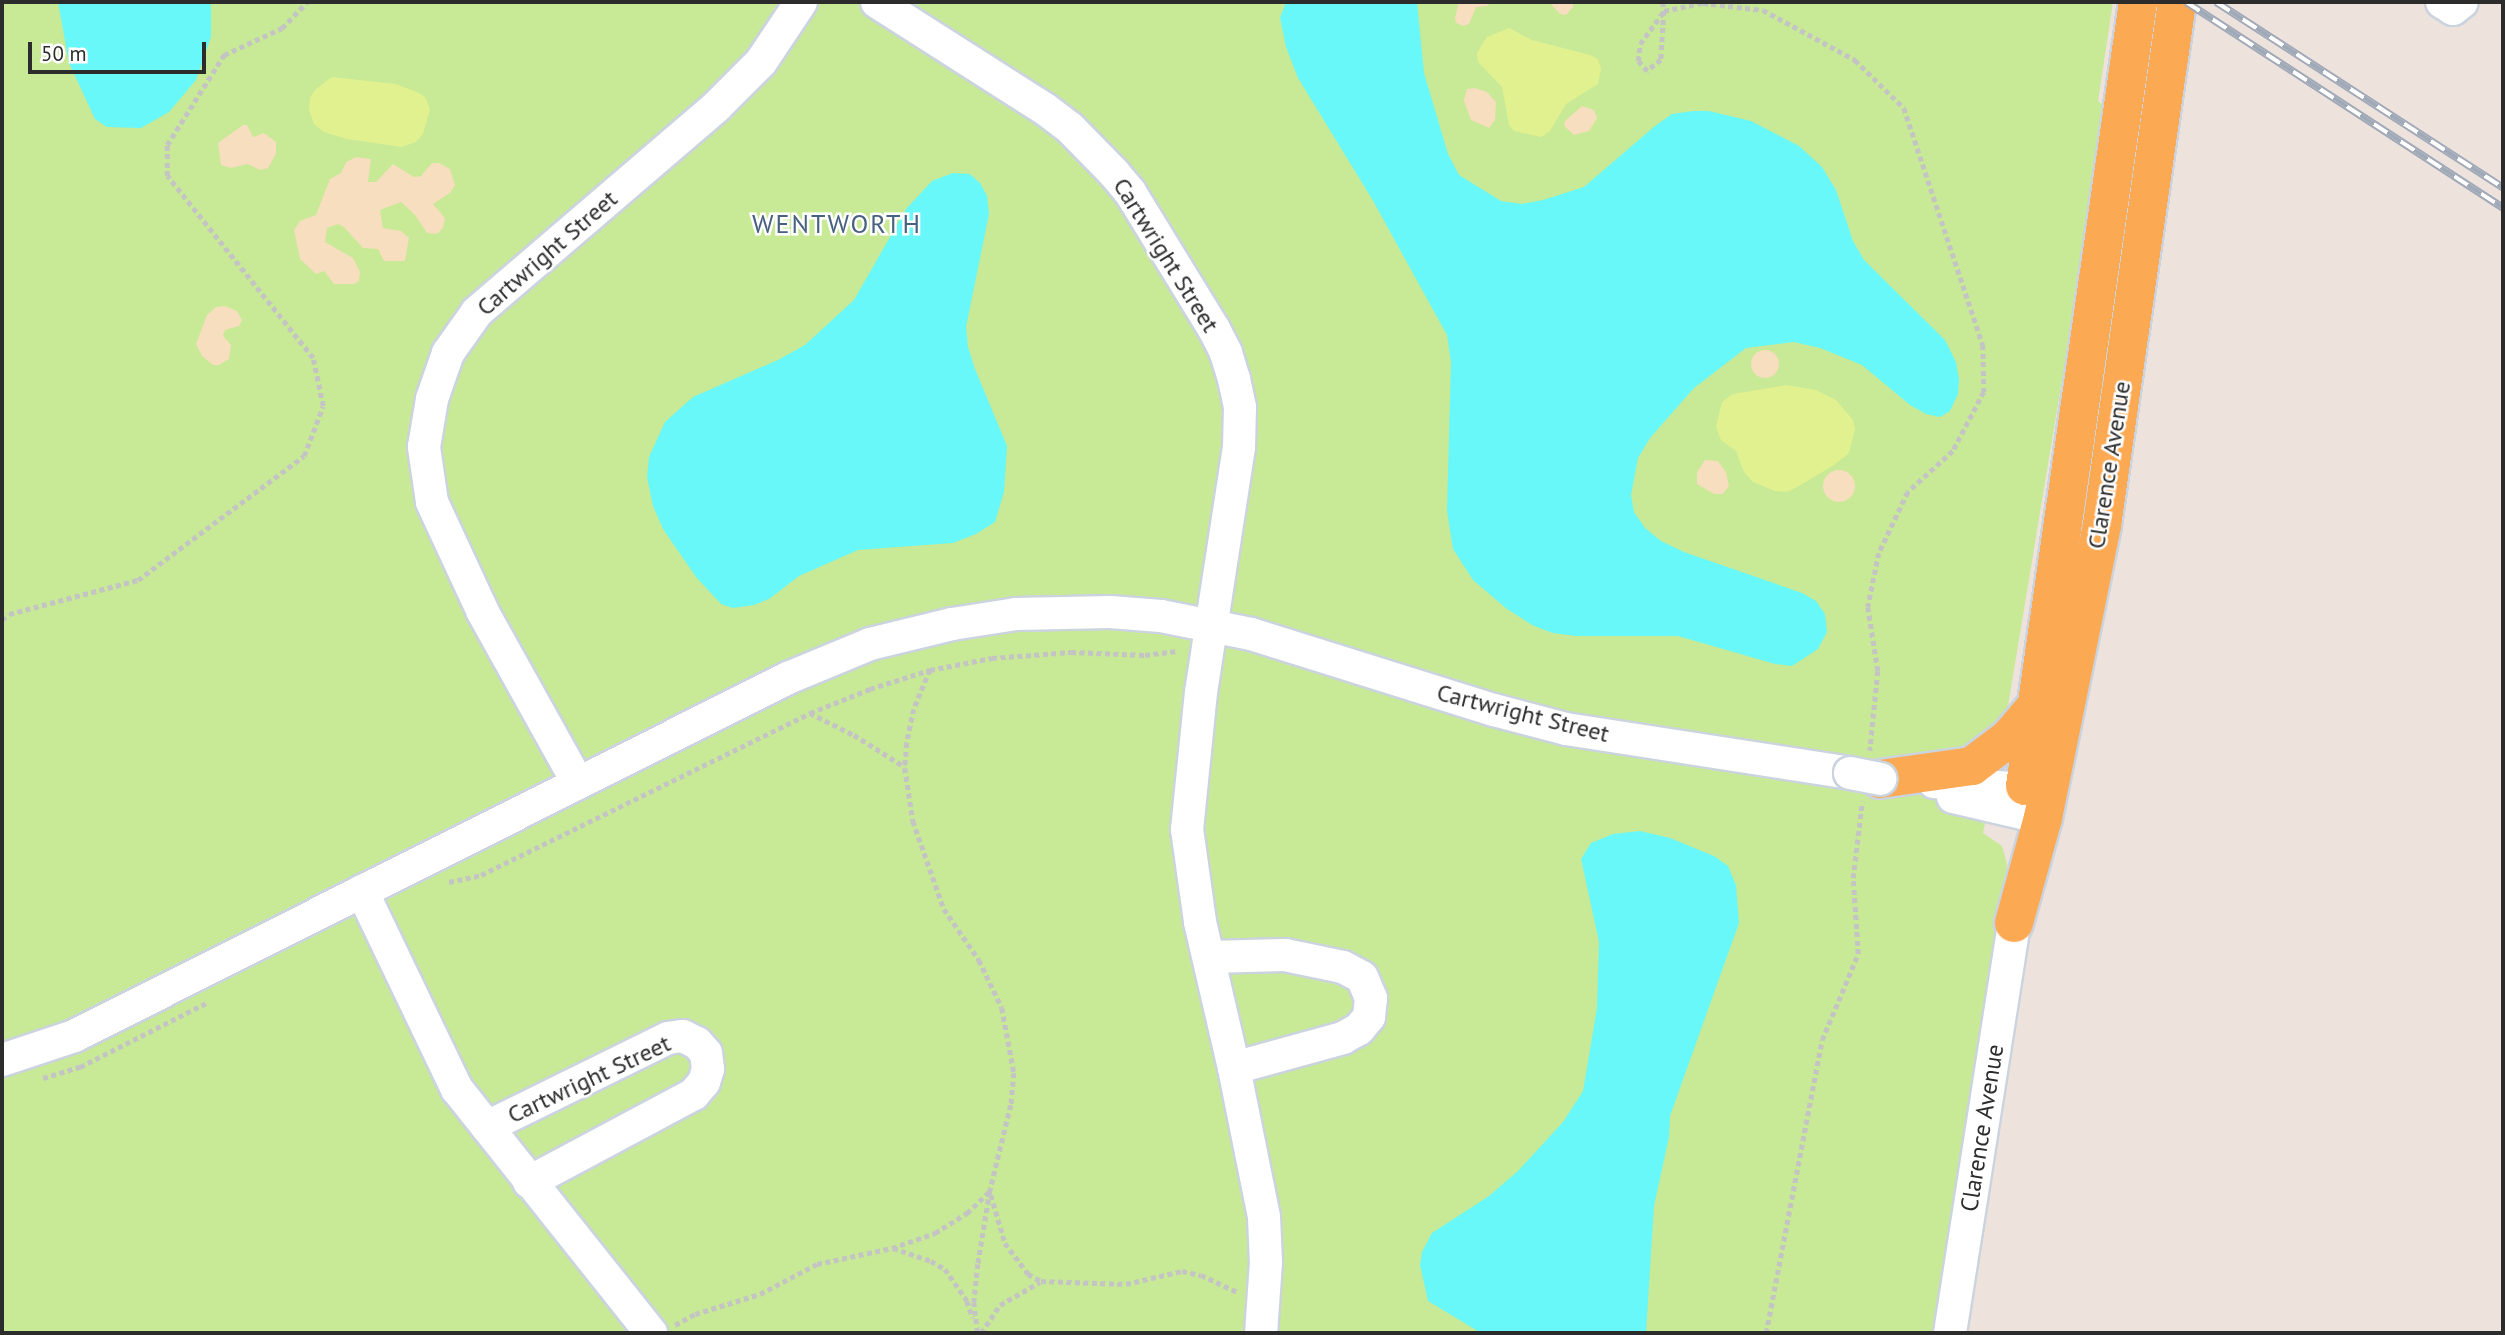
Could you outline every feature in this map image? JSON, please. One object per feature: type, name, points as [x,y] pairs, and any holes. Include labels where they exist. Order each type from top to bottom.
[{"type":"main road","name":"Clarence Avenue","points":[[2035,803],[2037,705],[2138,3]]},
{"type":"main road","name":"Clarence Avenue","points":[[2014,923],[2035,803],[2102,525],[2176,12]]},
{"type":"main road","points":[[1865,778],[1972,766],[2009,738],[2037,705]]},
{"type":"street","name":"Cartwright Street","points":[[578,783],[483,612],[432,502],[424,447],[432,399],[448,353],[477,312],[731,93],[761,62],[800,2]]},
{"type":"street","name":"Cartwright Street","points":[[877,2],[1070,128],[1129,192],[1214,329],[1226,353],[1240,407],[1238,447],[1201,692],[1186,829],[1200,922],[1234,1068],[1264,1217],[1265,1298],[1261,1333]]},
{"type":"street","points":[[2442,2],[2452,9],[2462,2]]},
{"type":"street","name":"Cartwright Street","points":[[2,1060],[74,1036],[788,678],[870,644],[952,624],[1016,614],[1110,612],[1161,616],[1213,625],[1566,729],[2035,803]]},
{"type":"street","name":"Cartwright Street","points":[[362,891],[457,1089],[528,1182],[661,1331]]},
{"type":"street","name":"Clarence Avenue","points":[[1950,1333],[2014,923]]},
{"type":"street","points":[[1209,957],[1285,955],[1343,967],[1362,977],[1371,998],[1368,1017],[1359,1029],[1343,1038],[1234,1068]]},
{"type":"street","name":"Cartwright Street","points":[[487,1127],[668,1038],[683,1036],[697,1043],[706,1053],[708,1069],[704,1082],[694,1094],[528,1182]]},
{"type":"path","points":[[2,620],[9,614],[138,580],[304,456],[323,406],[313,358],[167,176],[167,145],[224,55],[282,28],[307,2]]},
{"type":"path","points":[[1663,2],[1664,11],[1661,60],[1647,71],[1638,61],[1640,44],[1664,11],[1703,3],[1763,10],[1855,60],[1904,108],[1983,345],[1984,393],[1953,452],[1908,492],[1879,553],[1868,607],[1878,671],[1853,878],[1858,954],[1822,1040],[1766,1333]]},
{"type":"path","points":[[442,885],[453,879],[481,875],[810,713],[870,689],[930,670],[1006,657],[1071,652],[1145,655],[1177,651]]},
{"type":"path","points":[[930,670],[915,709],[905,768],[913,821],[944,909],[992,984],[1010,1044],[1014,1073],[1011,1105],[990,1191],[978,1264],[975,1324]]},
{"type":"path","points":[[810,713],[854,735],[905,768]]},
{"type":"path","points":[[41,1078],[80,1067],[215,999]]},
{"type":"path","points":[[661,1331],[695,1314],[760,1294],[817,1264],[892,1248],[935,1233],[967,1213],[990,1191]]},
{"type":"path","points":[[990,1191],[1005,1243],[1028,1274],[1041,1281],[1126,1284],[1182,1271],[1201,1275],[1246,1296],[1265,1298]]},
{"type":"path","points":[[892,1248],[932,1261],[945,1269],[968,1301],[979,1333],[1000,1305],[1041,1281]]},
{"type":"green space","points":[[2,2],[2113,2],[2098,101],[2107,108],[2006,718],[1983,833],[2002,846],[2007,864],[2001,921],[1936,1333],[2,1333]]},
{"type":"green space","points":[[1509,28],[1532,40],[1590,55],[1598,59],[1601,69],[1598,84],[1566,104],[1550,131],[1541,137],[1514,131],[1509,125],[1502,87],[1478,62],[1477,53],[1487,37]]},
{"type":"green space","points":[[332,77],[396,84],[419,93],[425,97],[430,109],[423,134],[416,142],[402,147],[347,139],[324,132],[314,124],[309,110],[310,98],[315,90]]},
{"type":"green space","points":[[1787,385],[1816,390],[1836,400],[1853,420],[1855,429],[1849,453],[1834,465],[1787,492],[1775,491],[1753,482],[1744,472],[1736,451],[1721,440],[1716,427],[1722,402],[1733,394]]},
{"type":"sand","points":[[1459,2],[1492,2],[1487,6],[1476,7],[1469,24],[1463,26],[1456,23],[1455,18]]},
{"type":"sand","points":[[1549,2],[1573,2],[1573,7],[1566,15],[1560,14]]},
{"type":"sand","points":[[1475,88],[1487,92],[1496,102],[1495,120],[1489,128],[1471,120],[1464,101],[1467,89]]},
{"type":"sand","points":[[1582,106],[1594,110],[1597,118],[1589,131],[1574,135],[1564,126],[1565,121]]},
{"type":"sand","points":[[243,125],[247,125],[253,137],[264,133],[276,142],[276,154],[268,168],[260,170],[248,164],[231,168],[221,165],[218,143]]},
{"type":"sand","points":[[356,157],[371,159],[368,182],[376,182],[393,164],[414,177],[421,176],[432,163],[439,163],[450,169],[455,185],[450,193],[433,204],[445,218],[443,228],[437,234],[427,233],[415,215],[401,202],[380,210],[383,228],[401,231],[409,238],[405,261],[384,261],[378,249],[363,248],[344,227],[338,224],[327,228],[325,242],[353,258],[360,272],[359,281],[354,284],[334,284],[324,271],[316,274],[300,259],[294,230],[300,221],[316,215],[330,179],[341,173],[346,162]]},
{"type":"sand","points":[[225,306],[237,311],[242,320],[239,326],[225,330],[223,336],[231,345],[229,359],[219,365],[213,365],[202,356],[196,344],[207,315],[216,307]]},
{"type":"sand","points":[[1765,350],[1775,354],[1779,364],[1775,374],[1765,378],[1755,374],[1751,364],[1755,354]]},
{"type":"sand","points":[[1705,460],[1718,461],[1726,472],[1729,486],[1723,494],[1714,494],[1697,484],[1697,472]]},
{"type":"sand","points":[[1839,470],[1850,475],[1855,486],[1850,497],[1839,502],[1828,497],[1823,486],[1828,475]]},
{"type":"water","points":[[58,2],[211,2],[211,37],[196,80],[169,112],[141,128],[107,127],[95,119],[69,63]]},
{"type":"water","points":[[1286,2],[1417,2],[1424,73],[1448,154],[1459,175],[1501,201],[1522,204],[1584,187],[1672,114],[1693,111],[1709,111],[1751,121],[1799,146],[1822,167],[1836,190],[1853,241],[1864,260],[1945,340],[1956,362],[1959,380],[1958,394],[1950,411],[1940,417],[1926,414],[1910,405],[1862,365],[1820,348],[1794,342],[1746,348],[1694,388],[1650,438],[1638,458],[1631,495],[1634,512],[1645,528],[1661,541],[1684,552],[1802,593],[1816,601],[1825,614],[1827,632],[1818,649],[1792,666],[1775,664],[1678,636],[1575,636],[1553,633],[1534,626],[1507,609],[1473,580],[1453,549],[1447,511],[1451,362],[1447,335],[1372,199],[1298,78],[1286,47],[1280,18]]},
{"type":"water","points":[[953,173],[970,174],[980,183],[987,196],[989,214],[966,327],[968,347],[975,369],[1007,446],[1004,492],[995,522],[976,534],[953,543],[858,550],[799,576],[769,599],[754,605],[733,608],[721,604],[696,577],[663,529],[653,506],[647,477],[649,457],[665,422],[693,397],[778,360],[805,345],[854,300],[906,209],[932,181]]},
{"type":"water","points":[[1640,831],[1670,838],[1714,856],[1728,866],[1736,885],[1739,923],[1670,1116],[1669,1137],[1654,1206],[1646,1333],[1481,1333],[1428,1301],[1420,1265],[1422,1252],[1432,1233],[1489,1196],[1518,1171],[1563,1122],[1583,1091],[1597,1008],[1599,942],[1581,859],[1591,843],[1613,834]]},
{"type":"railway","points":[[2186,2],[2503,208]]},
{"type":"railway","points":[[2216,2],[2503,188]]},
{"type":"district","name":"WENTWORTH","points":[[837,224]]}]
